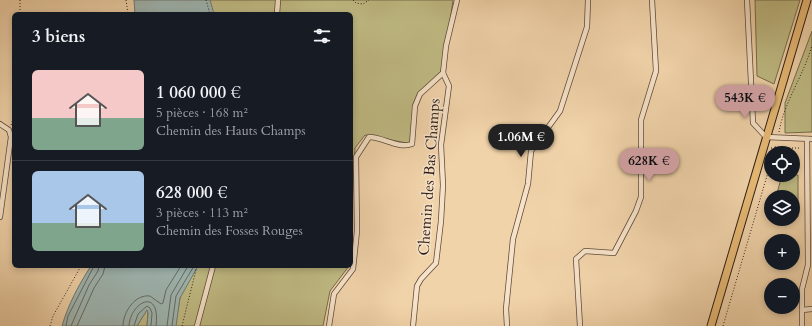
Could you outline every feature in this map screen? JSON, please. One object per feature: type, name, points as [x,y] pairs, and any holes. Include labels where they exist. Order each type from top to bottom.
[{"type":"main road","points":[[711,326],[762,148],[807,0]]},
{"type":"street","points":[[277,12],[278,0]]},
{"type":"street","name":"Chemin des Bas Champs","points":[[413,326],[417,286],[421,279],[436,263],[441,221],[443,185],[441,145],[448,86],[443,74],[446,46],[457,0]]},
{"type":"street","points":[[507,326],[506,309],[513,239],[528,184],[531,152],[560,111],[587,27],[588,0]]},
{"type":"street","points":[[580,326],[576,259],[585,251],[614,253],[636,211],[641,197],[642,120],[656,71],[652,0]]},
{"type":"street","points":[[747,0],[753,123],[766,137],[810,139],[807,148],[808,265],[802,289],[802,326]]},
{"type":"street","points":[[329,326],[334,294],[353,269],[357,231],[356,157],[369,136],[378,137],[406,146],[412,144],[415,106],[420,94],[443,74]]},
{"type":"street","points":[[0,124],[9,130],[11,137],[0,217]]},
{"type":"street","points":[[197,326],[212,268]]},
{"type":"street","points":[[802,310],[812,309]]},
{"type":"path","points":[[20,0],[20,12]]},
{"type":"path","points":[[126,0],[128,12]]},
{"type":"path","points":[[206,0],[209,12]]},
{"type":"path","points":[[353,0],[356,3],[363,4],[368,0]]},
{"type":"path","points":[[779,134],[780,126],[808,60],[812,45]]},
{"type":"path","points":[[9,130],[12,122]]},
{"type":"path","points":[[800,148],[807,148]]},
{"type":"path","points":[[723,326],[765,182]]},
{"type":"path","points":[[50,326],[53,316],[80,268]]},
{"type":"path","points":[[182,326],[196,268]]},
{"type":"shaded area","points":[[207,0],[453,0],[443,73],[420,94],[415,106],[412,144],[365,135],[355,148],[353,188],[353,12],[210,12]]},
{"type":"shaded area","points":[[755,0],[800,0],[774,84],[757,76]]},
{"type":"shaded area","points":[[812,31],[812,132],[785,133],[785,103]]},
{"type":"shaded area","points":[[780,182],[798,182],[798,190],[778,190]]},
{"type":"shaded area","points":[[188,268],[347,268],[330,291],[323,326],[175,326]]},
{"type":"shaded area","points":[[147,309],[147,326],[137,326]]},
{"type":"water","points":[[134,0],[210,0],[213,12],[135,12]]},
{"type":"water","points":[[90,268],[197,268],[180,298],[176,326],[147,326],[147,310],[137,326],[62,326],[67,310]]}]
